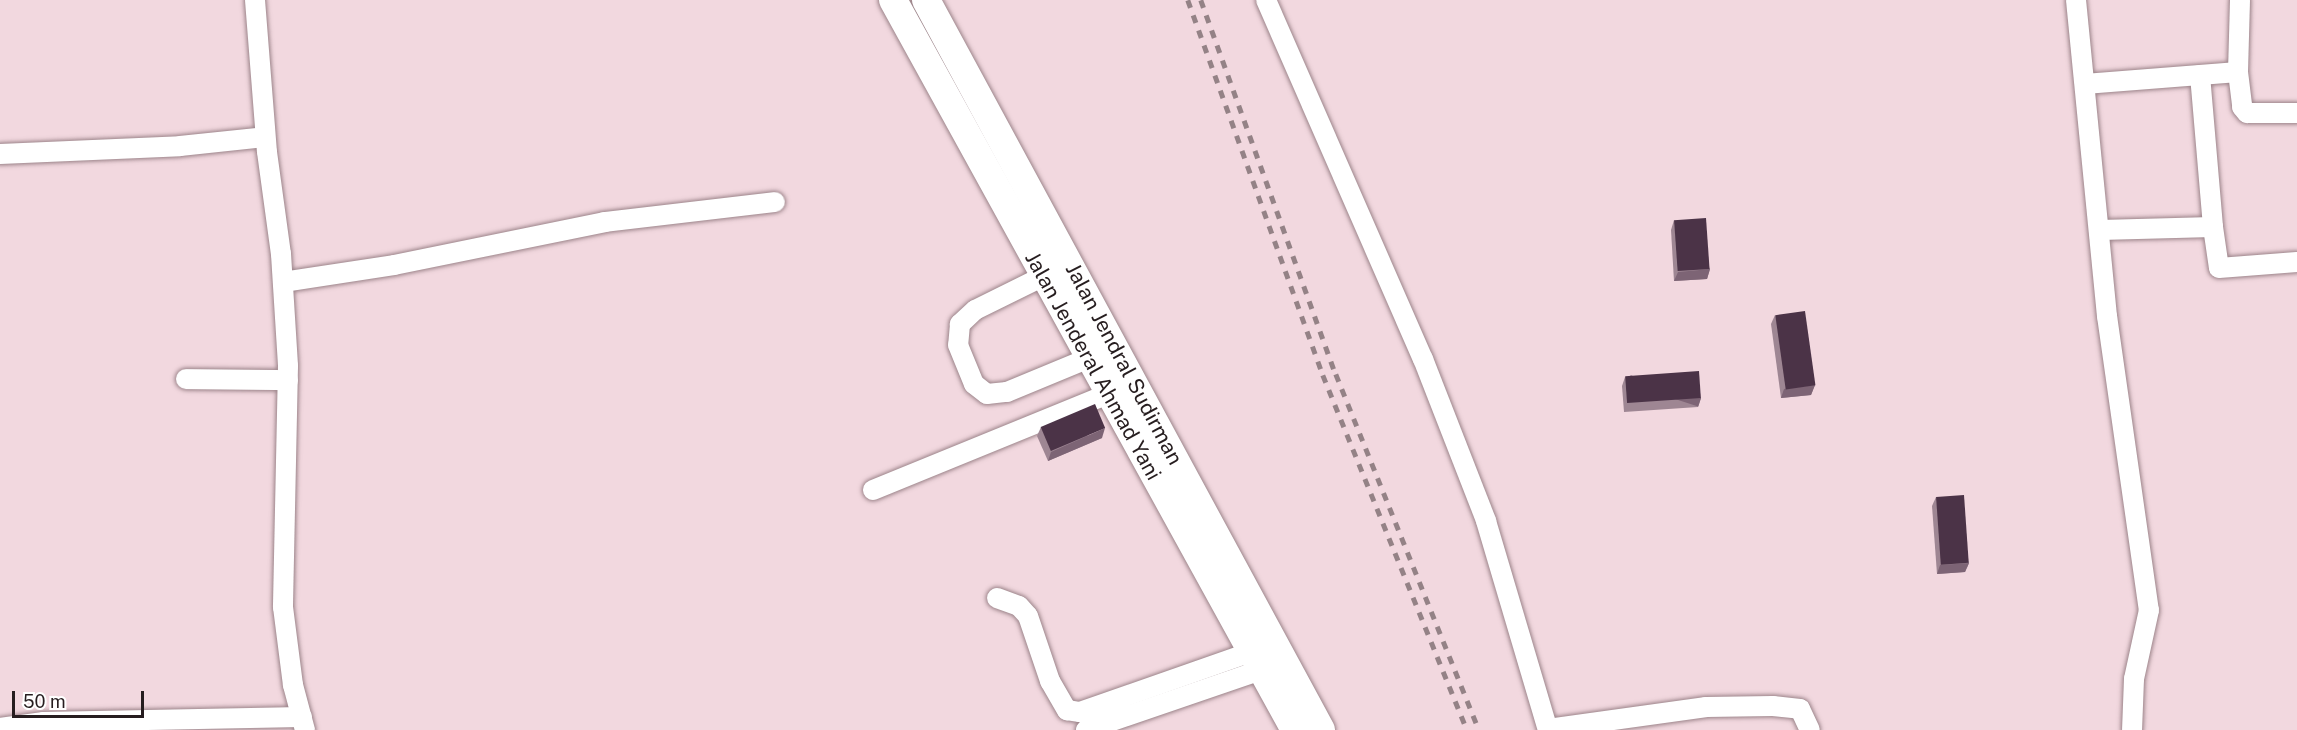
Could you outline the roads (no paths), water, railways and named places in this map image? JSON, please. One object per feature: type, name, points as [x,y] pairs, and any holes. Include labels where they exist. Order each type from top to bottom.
[{"type":"highway","name":"Jalan Jenderal Ahmad Yani","points":[[893,0],[1295,730]]},
{"type":"highway","name":"Jalan Jendral Sudirman","points":[[926,0],[1071,264],[1321,730]]},
{"type":"street","points":[[0,728],[44,722],[303,723],[293,685],[283,607],[288,380],[283,282],[266,137],[255,0]]},
{"type":"street","points":[[1266,0],[1423,359],[1486,521],[1548,730],[1706,707],[1773,706],[1800,709],[1810,730]]},
{"type":"street","points":[[2076,0],[2122,435],[2150,610],[2134,679],[2132,730]]},
{"type":"street","points":[[2240,0],[2238,72],[2242,106],[2247,113],[2297,113]]},
{"type":"street","points":[[2085,84],[2238,72]]},
{"type":"street","points":[[2200,75],[2213,227],[2219,267],[2297,262]]},
{"type":"street","points":[[0,154],[180,146],[266,137]]},
{"type":"street","points":[[283,282],[394,265],[605,222],[775,202]]},
{"type":"street","points":[[2100,230],[2213,227]]},
{"type":"street","points":[[1071,264],[975,310],[960,324],[958,345],[974,384],[987,394],[1007,392],[1115,347]]},
{"type":"street","points":[[186,379],[288,380]]},
{"type":"street","points":[[873,490],[1108,394]]},
{"type":"street","points":[[997,598],[1018,606],[1028,616],[1050,681],[1067,710],[1080,712],[1256,661]]},
{"type":"street","points":[[1086,730],[1256,661]]},
{"type":"railway","points":[[1188,0],[1323,375],[1467,730]]},
{"type":"railway","points":[[1201,0],[1336,374],[1479,730]]}]
